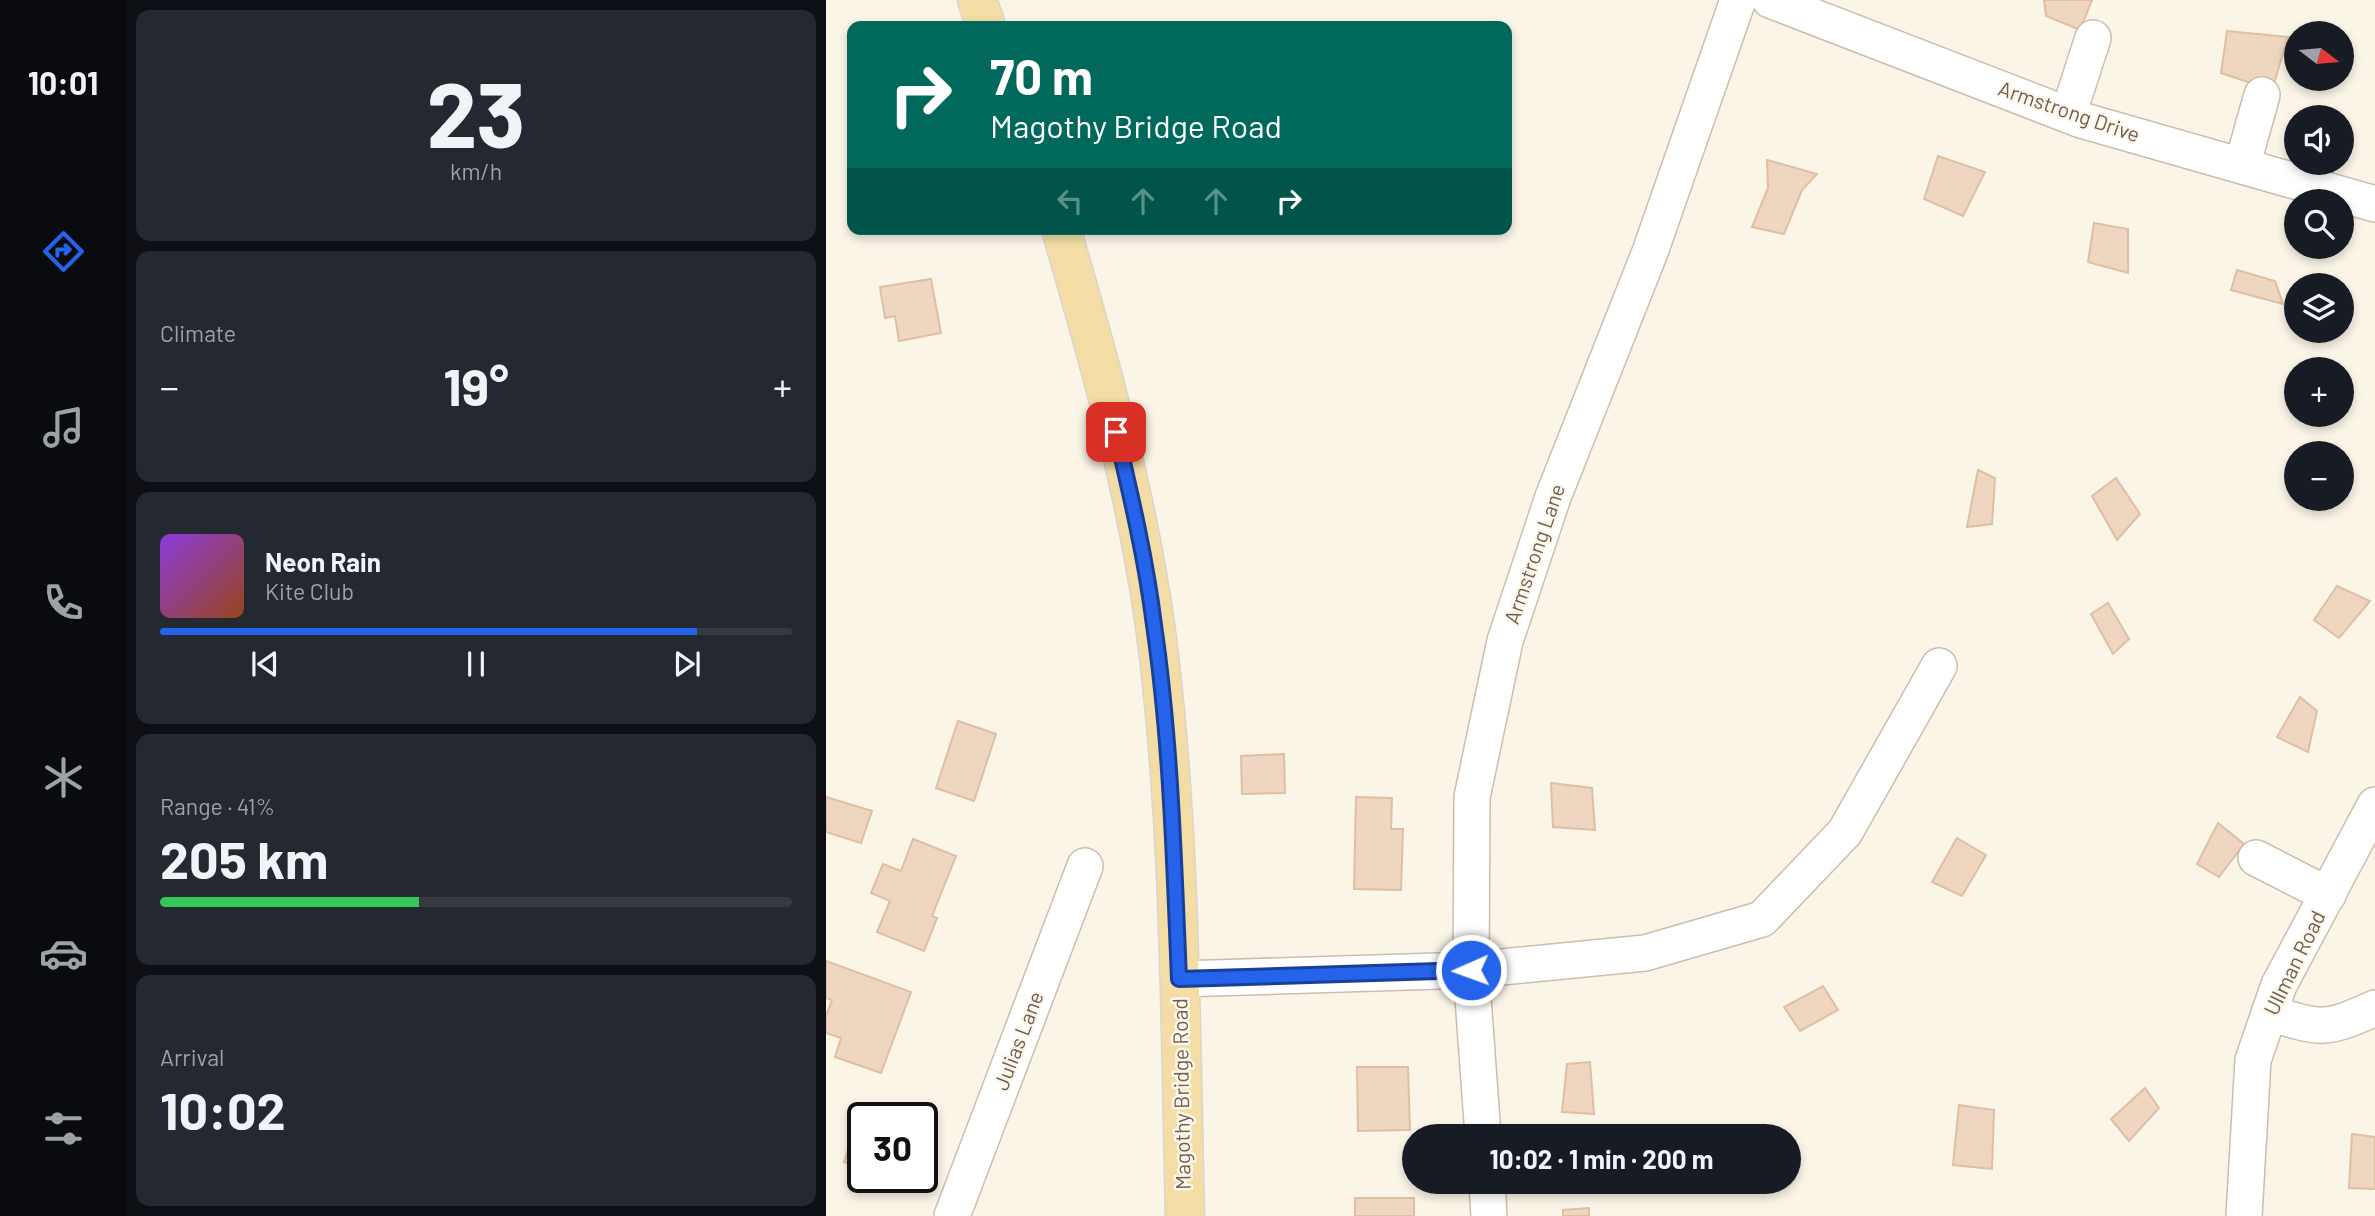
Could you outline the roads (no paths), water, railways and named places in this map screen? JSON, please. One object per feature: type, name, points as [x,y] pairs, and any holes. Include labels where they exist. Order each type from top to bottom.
[{"type":"main road","points":[[976,0],[984,21]]},
{"type":"main road","name":"Magothy Bridge Road","points":[[1063,235],[1103,380],[1134,511],[1154,625],[1171,795],[1185,1216]]},
{"type":"street","name":"Armstrong Lane","points":[[1482,1124],[1471,970],[1472,797],[1505,641],[1553,497],[1650,252],[1738,0]]},
{"type":"street","name":"Armstrong Drive","points":[[1770,0],[2068,115],[2375,204]]},
{"type":"street","points":[[2068,115],[2094,38]]},
{"type":"street","points":[[2242,166],[2262,94]]},
{"type":"street","points":[[1179,979],[1471,970],[1645,953],[1762,919],[1845,832],[1940,666]]},
{"type":"street","name":"Ullman Road","points":[[2244,1216],[2253,1060],[2279,985],[2375,805]]},
{"type":"street","points":[[2256,858],[2328,895]]},
{"type":"street","name":"Julias Lane","points":[[952,1216],[1085,866]]},
{"type":"street","points":[[2269,1013],[2309,1025],[2327,1027],[2375,1008]]},
{"type":"street","points":[[1488,1194],[1489,1216]]}]
